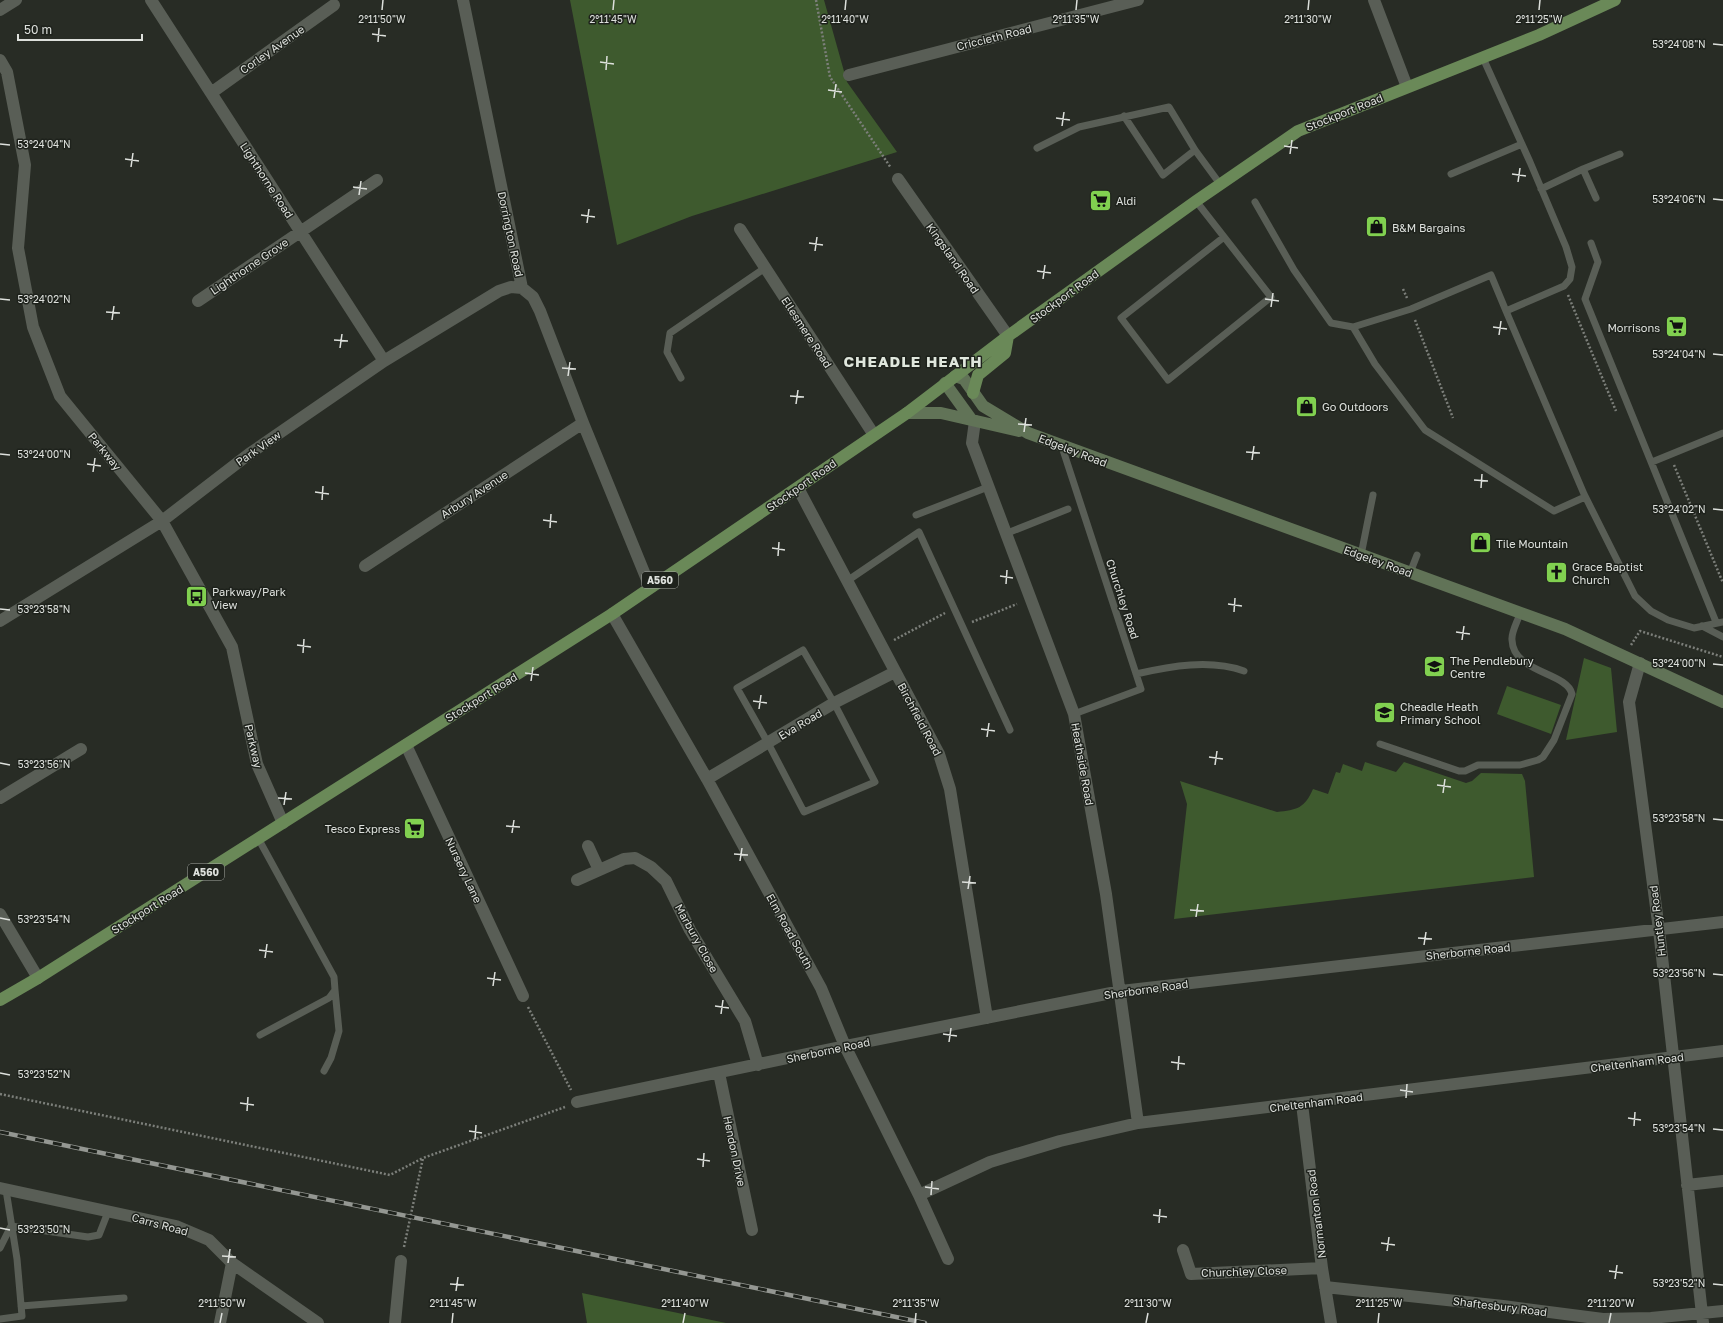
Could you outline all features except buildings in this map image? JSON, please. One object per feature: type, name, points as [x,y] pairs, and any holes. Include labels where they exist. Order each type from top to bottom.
[{"type":"main road","name":"Stockport Road","points":[[0,1000],[38,978],[612,614],[908,413],[1008,336],[1196,200],[1298,131],[1539,35],[1615,0]]},
{"type":"main road","points":[[973,393],[978,375],[1005,353],[1008,336]]},
{"type":"main road","name":"Edgeley Road","points":[[955,376],[964,379],[984,406],[1028,433]]},
{"type":"main road","points":[[945,383],[973,420]]},
{"type":"main road","name":"Edgeley Road","points":[[908,413],[940,413],[1028,433],[1062,447],[1565,629],[1723,702]]},
{"type":"street","points":[[0,10],[16,0]]},
{"type":"street","name":"Lighthorne Road","points":[[151,0],[384,361]]},
{"type":"street","name":"Dorrington Road","points":[[463,0],[522,288],[533,297],[540,311],[583,423],[650,587]]},
{"type":"street","name":"Criccieth Road","points":[[849,75],[1138,0]]},
{"type":"street","points":[[1374,0],[1407,87]]},
{"type":"street","name":"Corley Avenue","points":[[211,93],[334,6]]},
{"type":"street","name":"Parkway","points":[[0,60],[7,72],[25,166],[18,248],[33,327],[60,396],[162,521],[232,648],[257,764],[283,823]]},
{"type":"street","name":"Kingsland Road","points":[[898,179],[1008,336]]},
{"type":"street","name":"Lighthorne Grove","points":[[198,301],[377,180]]},
{"type":"street","name":"Ellesmere Road","points":[[740,229],[874,435]]},
{"type":"street","name":"Park View","points":[[2,616],[162,521],[249,454],[384,361],[498,291],[510,287],[522,288]]},
{"type":"street","name":"Heathside Road","points":[[973,420],[972,443],[1074,714],[1106,894],[1121,991],[1138,1123]]},
{"type":"street","name":"Arbury Avenue","points":[[365,566],[583,423]]},
{"type":"street","name":"Birchfield Road","points":[[798,488],[894,672],[940,754],[950,789],[987,1018]]},
{"type":"street","name":"Elm Road South","points":[[612,614],[707,779],[821,988],[845,1046],[919,1195],[948,1259]]},
{"type":"street","name":"Huntley Road","points":[[1640,663],[1629,702],[1659,930],[1703,1318]]},
{"type":"street","name":"Eva Road","points":[[707,779],[834,703],[894,672]]},
{"type":"street","name":"Nursery Lane","points":[[406,745],[523,996]]},
{"type":"street","points":[[0,798],[81,749]]},
{"type":"street","points":[[588,846],[599,870]]},
{"type":"street","name":"Marbury Close","points":[[577,880],[624,859],[635,858],[651,867],[666,881],[690,930],[745,1021],[758,1065]]},
{"type":"street","points":[[0,914],[38,978]]},
{"type":"street","name":"Sherborne Road","points":[[578,1102],[845,1046],[1121,991],[1723,922]]},
{"type":"street","name":"Cheltenham Road","points":[[919,1195],[990,1162],[1060,1141],[1138,1123],[1723,1051]]},
{"type":"street","name":"Hendon Drive","points":[[719,1073],[752,1230]]},
{"type":"street","name":"Normanton Road","points":[[1302,1104],[1322,1268],[1331,1323]]},
{"type":"street","points":[[1687,1185],[1723,1181]]},
{"type":"street","name":"Carrs Road","points":[[3,1189],[176,1226],[203,1237],[209,1240],[232,1263],[318,1323]]},
{"type":"street","name":"Churchley Close","points":[[1183,1250],[1191,1274],[1322,1268]]},
{"type":"street","points":[[395,1323],[401,1262]]},
{"type":"street","points":[[220,1323],[232,1263]]},
{"type":"street","name":"Shaftesbury Road","points":[[1325,1287],[1503,1306],[1603,1319],[1703,1318],[1723,1311]]},
{"type":"lane","points":[[1483,58],[1566,247],[1572,267],[1570,279],[1564,286],[1506,312]]},
{"type":"lane","points":[[1037,148],[1079,127],[1169,107],[1195,150],[1220,184]]},
{"type":"lane","points":[[1124,116],[1162,175],[1195,150]]},
{"type":"lane","points":[[1451,174],[1522,144]]},
{"type":"lane","points":[[1541,189],[1583,169],[1620,154]]},
{"type":"lane","points":[[1583,169],[1596,198]]},
{"type":"lane","points":[[1196,200],[1271,297],[1168,380],[1121,318],[1224,238]]},
{"type":"lane","points":[[1255,202],[1294,270],[1331,323],[1353,327],[1411,309],[1491,276],[1585,497],[1635,596],[1651,611],[1668,620],[1694,628],[1720,622],[1585,299],[1598,262],[1591,243]]},
{"type":"lane","points":[[680,378],[667,352],[670,333],[765,268]]},
{"type":"lane","points":[[1353,327],[1375,364],[1424,430],[1554,511],[1585,497]]},
{"type":"lane","points":[[1652,462],[1723,433]]},
{"type":"lane","name":"Churchley Road","points":[[1062,447],[1141,689],[1074,714]]},
{"type":"lane","points":[[916,515],[988,487]]},
{"type":"lane","points":[[1361,555],[1373,495]]},
{"type":"lane","points":[[1005,534],[1068,509]]},
{"type":"lane","points":[[847,581],[919,532],[1010,730]]},
{"type":"lane","points":[[1410,573],[1417,554]]},
{"type":"lane","points":[[1380,744],[1458,771],[1464,771],[1478,765],[1520,766],[1532,763],[1543,757],[1558,731],[1572,694],[1568,686],[1528,665],[1514,650],[1512,639],[1520,613]]},
{"type":"lane","points":[[1702,626],[1723,637]]},
{"type":"lane","points":[[803,650],[834,703],[876,782],[804,812],[768,743],[736,688],[803,650]]},
{"type":"lane","points":[[1136,674],[1162,669],[1214,665],[1229,666],[1244,671]]},
{"type":"lane","points":[[258,838],[334,977],[339,1031],[331,1058],[324,1071]]},
{"type":"lane","points":[[260,1036],[329,998],[335,990]]},
{"type":"lane","points":[[0,1319],[22,1316],[17,1259],[3,1189]]},
{"type":"lane","points":[[11,1226],[88,1237],[98,1235],[108,1212]]},
{"type":"lane","points":[[0,1248],[11,1226]]},
{"type":"lane","points":[[21,1306],[124,1298]]},
{"type":"path","points":[[816,0],[830,77],[898,179]]},
{"type":"path","points":[[1564,286],[1616,412]]},
{"type":"path","points":[[1403,289],[1453,418]]},
{"type":"path","points":[[1670,455],[1723,583]]},
{"type":"path","points":[[962,625],[1030,599]]},
{"type":"path","points":[[881,647],[954,608]]},
{"type":"path","points":[[1625,656],[1640,631],[1723,657]]},
{"type":"path","points":[[0,1094],[390,1175],[423,1158],[578,1102],[523,996]]},
{"type":"path","points":[[401,1262],[423,1158]]},
{"type":"green space","points":[[570,0],[824,0],[847,82],[897,152],[692,216],[617,245]]},
{"type":"green space","points":[[1584,658],[1611,668],[1617,732],[1566,740]]},
{"type":"green space","points":[[1507,686],[1561,705],[1551,734],[1497,714]]},
{"type":"green space","points":[[1365,762],[1396,772],[1404,762],[1466,783],[1472,781],[1481,773],[1522,774],[1525,781],[1534,877],[1174,919],[1187,804],[1180,781],[1277,812],[1300,807],[1307,800],[1313,789],[1328,794],[1336,772],[1340,773],[1343,764],[1362,771]]},
{"type":"green space","points":[[582,1293],[726,1323],[587,1323]]},
{"type":"railway","points":[[0,1132],[925,1323]]},
{"type":"place","name":"Aldi","points":[[1100,200]]},
{"type":"place","name":"B&M Bargains","points":[[1376,227]]},
{"type":"place","name":"Morrisons","points":[[1676,327]]},
{"type":"place","name":"Go Outdoors","points":[[1306,406]]},
{"type":"place","name":"Tile Mountain","points":[[1481,543]]},
{"type":"place","name":"Grace Baptist Church","points":[[1557,572]]},
{"type":"place","name":"Parkway/Park View","points":[[197,597]]},
{"type":"place","name":"The Pendlebury Centre","points":[[1435,666]]},
{"type":"place","name":"Cheadle Heath Primary School","points":[[1385,712]]},
{"type":"place","name":"Tesco Express","points":[[415,828]]},
{"type":"district","name":"CHEADLE HEATH","points":[[913,361]]}]
